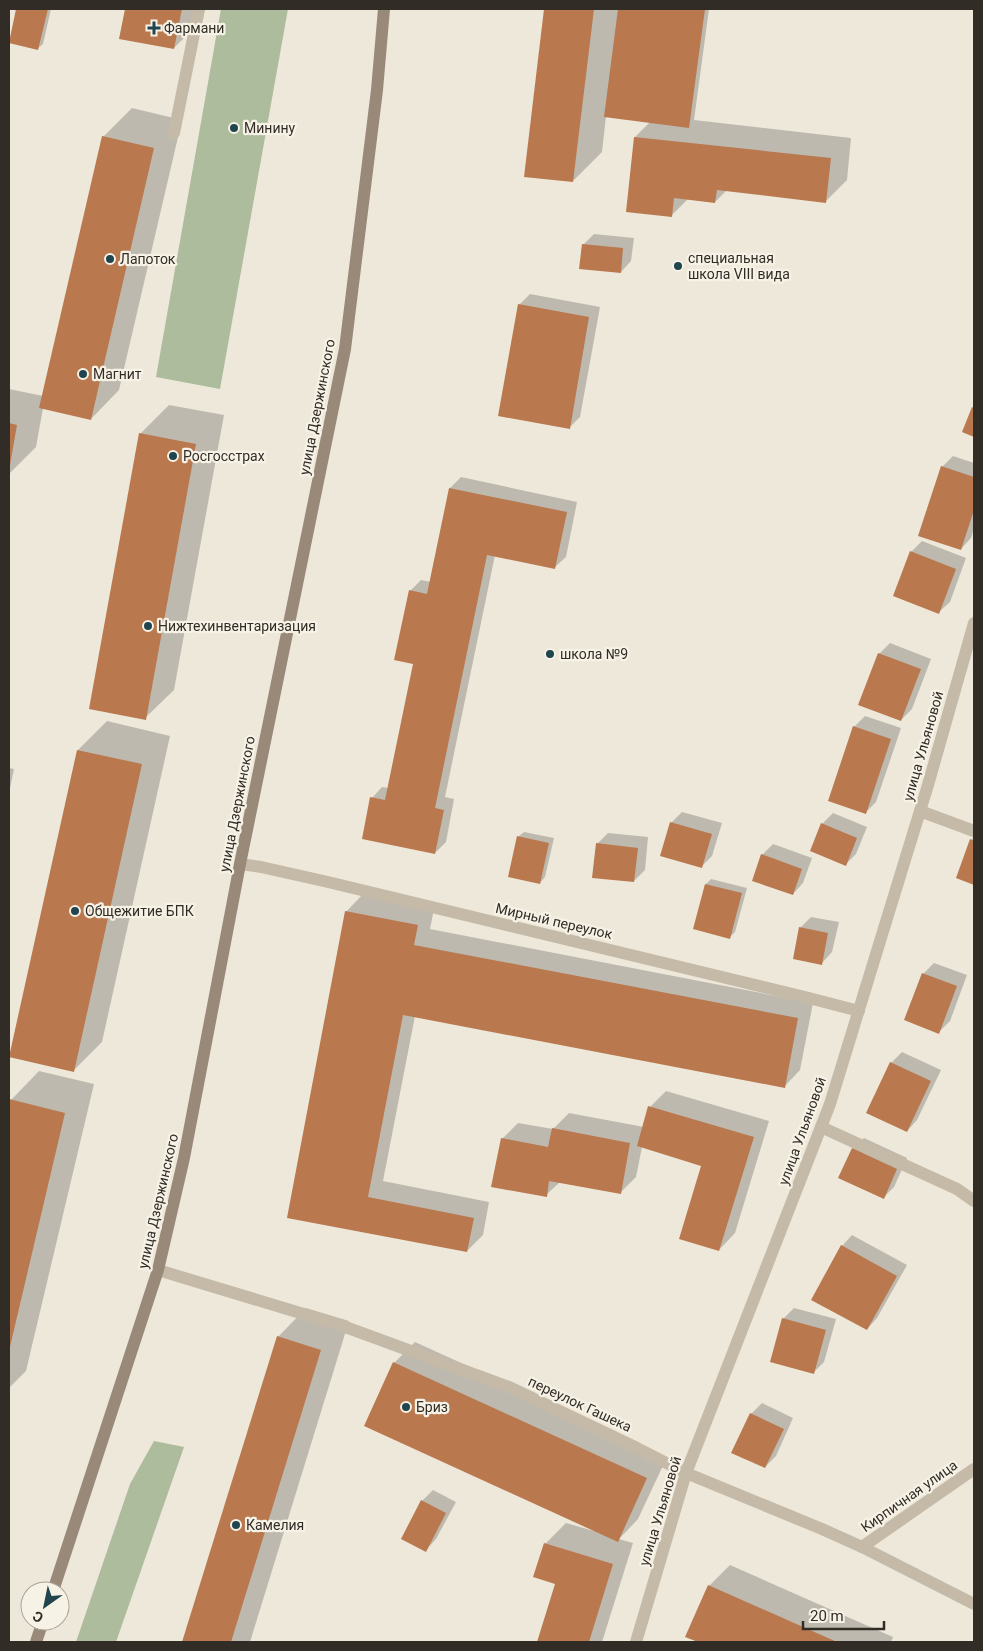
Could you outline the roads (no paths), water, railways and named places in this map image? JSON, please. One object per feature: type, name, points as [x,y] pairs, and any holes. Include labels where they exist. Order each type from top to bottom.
[{"type":"main road","name":"улица Дзержинского","points":[[56,1581],[158,1270],[184,1158],[240,864],[344,349],[377,90],[384,9]]},
{"type":"street","points":[[174,133],[199,9]]},
{"type":"street","name":"улица Ульяновой","points":[[636,1642],[686,1473],[830,1104],[920,811],[974,623]]},
{"type":"street","points":[[920,811],[974,831]]},
{"type":"street","name":"Мирный переулок","points":[[240,864],[347,887],[796,994],[859,1011]]},
{"type":"street","points":[[821,1127],[957,1189],[974,1201]]},
{"type":"street","name":"переулок Гашека","points":[[158,1270],[340,1325],[508,1387],[686,1473],[822,1528],[974,1604]]},
{"type":"street","name":"Кирпичная улица","points":[[862,1547],[974,1468]]},
{"type":"place","name":"Фармани","points":[[154,28]]},
{"type":"place","name":"Минину","points":[[234,128]]},
{"type":"place","name":"Лапоток","points":[[110,259]]},
{"type":"place","name":"специальная школа VIII вида","points":[[678,266]]},
{"type":"place","name":"Магнит","points":[[83,374]]},
{"type":"place","name":"Росгосстрах","points":[[173,456]]},
{"type":"place","name":"Нижтехинвентаризация","points":[[148,626]]},
{"type":"place","name":"школа №9","points":[[550,654]]},
{"type":"place","name":"Общежитие БПК","points":[[75,911]]},
{"type":"place","name":"Бриз","points":[[406,1407]]},
{"type":"place","name":"Камелия","points":[[236,1525]]}]
